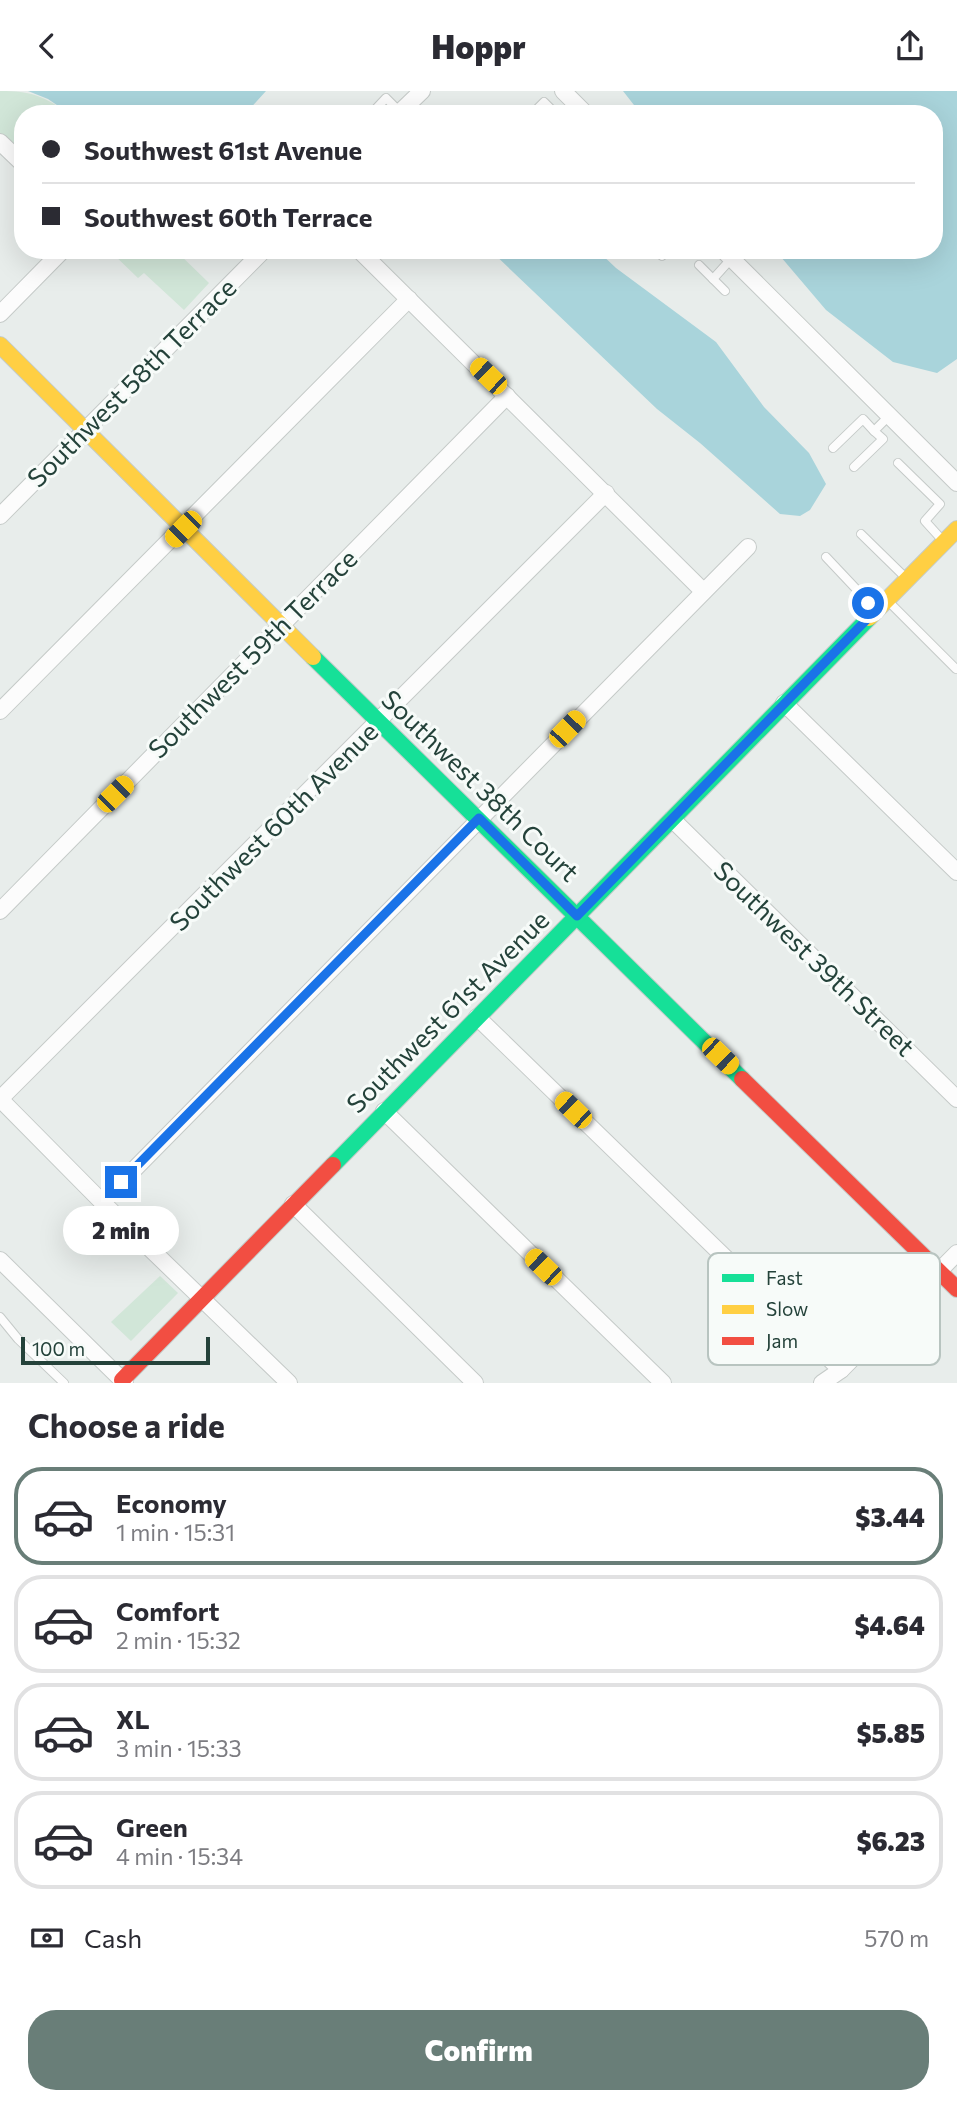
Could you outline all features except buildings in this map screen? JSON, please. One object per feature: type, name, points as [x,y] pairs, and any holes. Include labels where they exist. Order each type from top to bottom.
[{"type":"street","points":[[407,105],[422,91]]},
{"type":"street","points":[[0,142],[14,156]]},
{"type":"street","points":[[0,314],[53,259]]},
{"type":"street","name":"Southwest 58th Terrace","points":[[0,516],[255,259]]},
{"type":"street","points":[[368,259],[703,591]]},
{"type":"street","points":[[731,259],[957,484]]},
{"type":"street","points":[[0,711],[409,299]]},
{"type":"street","name":"Southwest 38th Court","points":[[0,345],[281,626],[921,1253]]},
{"type":"street","name":"Southwest 59th Terrace","points":[[0,911],[507,396]]},
{"type":"street","name":"Southwest 60th Avenue","points":[[0,1099],[380,722],[606,493]]},
{"type":"street","name":"Southwest 61st Avenue","points":[[123,1382],[201,1298],[957,529]]},
{"type":"street","points":[[102,1202],[748,547]]},
{"type":"street","points":[[784,703],[957,872]]},
{"type":"street","name":"Southwest 39th Street","points":[[672,819],[957,1099]]},
{"type":"street","points":[[477,1017],[720,1253]]},
{"type":"street","points":[[0,1099],[289,1383]]},
{"type":"street","points":[[384,1111],[663,1383]]},
{"type":"street","points":[[293,1204],[475,1383]]},
{"type":"street","points":[[940,1270],[957,1253]]},
{"type":"street","points":[[0,1260],[123,1382]]},
{"type":"street","name":"Southwest 38th Court","points":[[940,1272],[957,1289]]},
{"type":"street","points":[[836,1365],[841,1370]]},
{"type":"street","points":[[822,1383],[846,1365]]},
{"type":"lane","points":[[379,105],[386,98],[392,105]]},
{"type":"lane","points":[[713,279],[725,259]]},
{"type":"lane","points":[[699,265],[725,291]]},
{"type":"lane","points":[[874,431],[889,416]]},
{"type":"lane","points":[[833,448],[863,419],[883,439],[854,467]]},
{"type":"lane","points":[[898,463],[940,504],[925,521],[944,542]]},
{"type":"lane","points":[[861,534],[907,579]]},
{"type":"lane","points":[[826,557],[956,669]]},
{"type":"lane","points":[[0,1317],[18,1339],[64,1383]]},
{"type":"green space","points":[[0,91],[37,96],[55,105],[14,105],[14,146],[0,133]]},
{"type":"green space","points":[[118,259],[184,259],[209,283],[184,310],[144,273],[138,278]]},
{"type":"green space","points":[[160,1276],[178,1293],[131,1341],[111,1322]]},
{"type":"water","points":[[28,91],[266,91],[253,105],[57,105]]},
{"type":"water","points":[[623,91],[957,91],[957,359],[937,373],[893,362],[826,310],[783,259],[943,259],[943,105],[634,105]]},
{"type":"water","points":[[499,259],[606,259],[716,342],[764,407],[809,453],[826,484],[810,510],[800,516],[780,514],[657,409]]},
{"type":"traffic: fast","points":[[333,1165],[869,618]]},
{"type":"traffic: fast","points":[[313,657],[742,1079]]},
{"type":"traffic: slow","points":[[0,345],[313,657]]},
{"type":"traffic: slow","points":[[869,618],[957,529]]},
{"type":"traffic: jam","points":[[742,1079],[920,1253]]},
{"type":"traffic: jam","points":[[122,1380],[333,1165]]},
{"type":"traffic: jam","points":[[940,1272],[957,1289]]},
{"type":"route","points":[[121,1182],[479,818],[577,916],[876,610],[868,603]]}]
